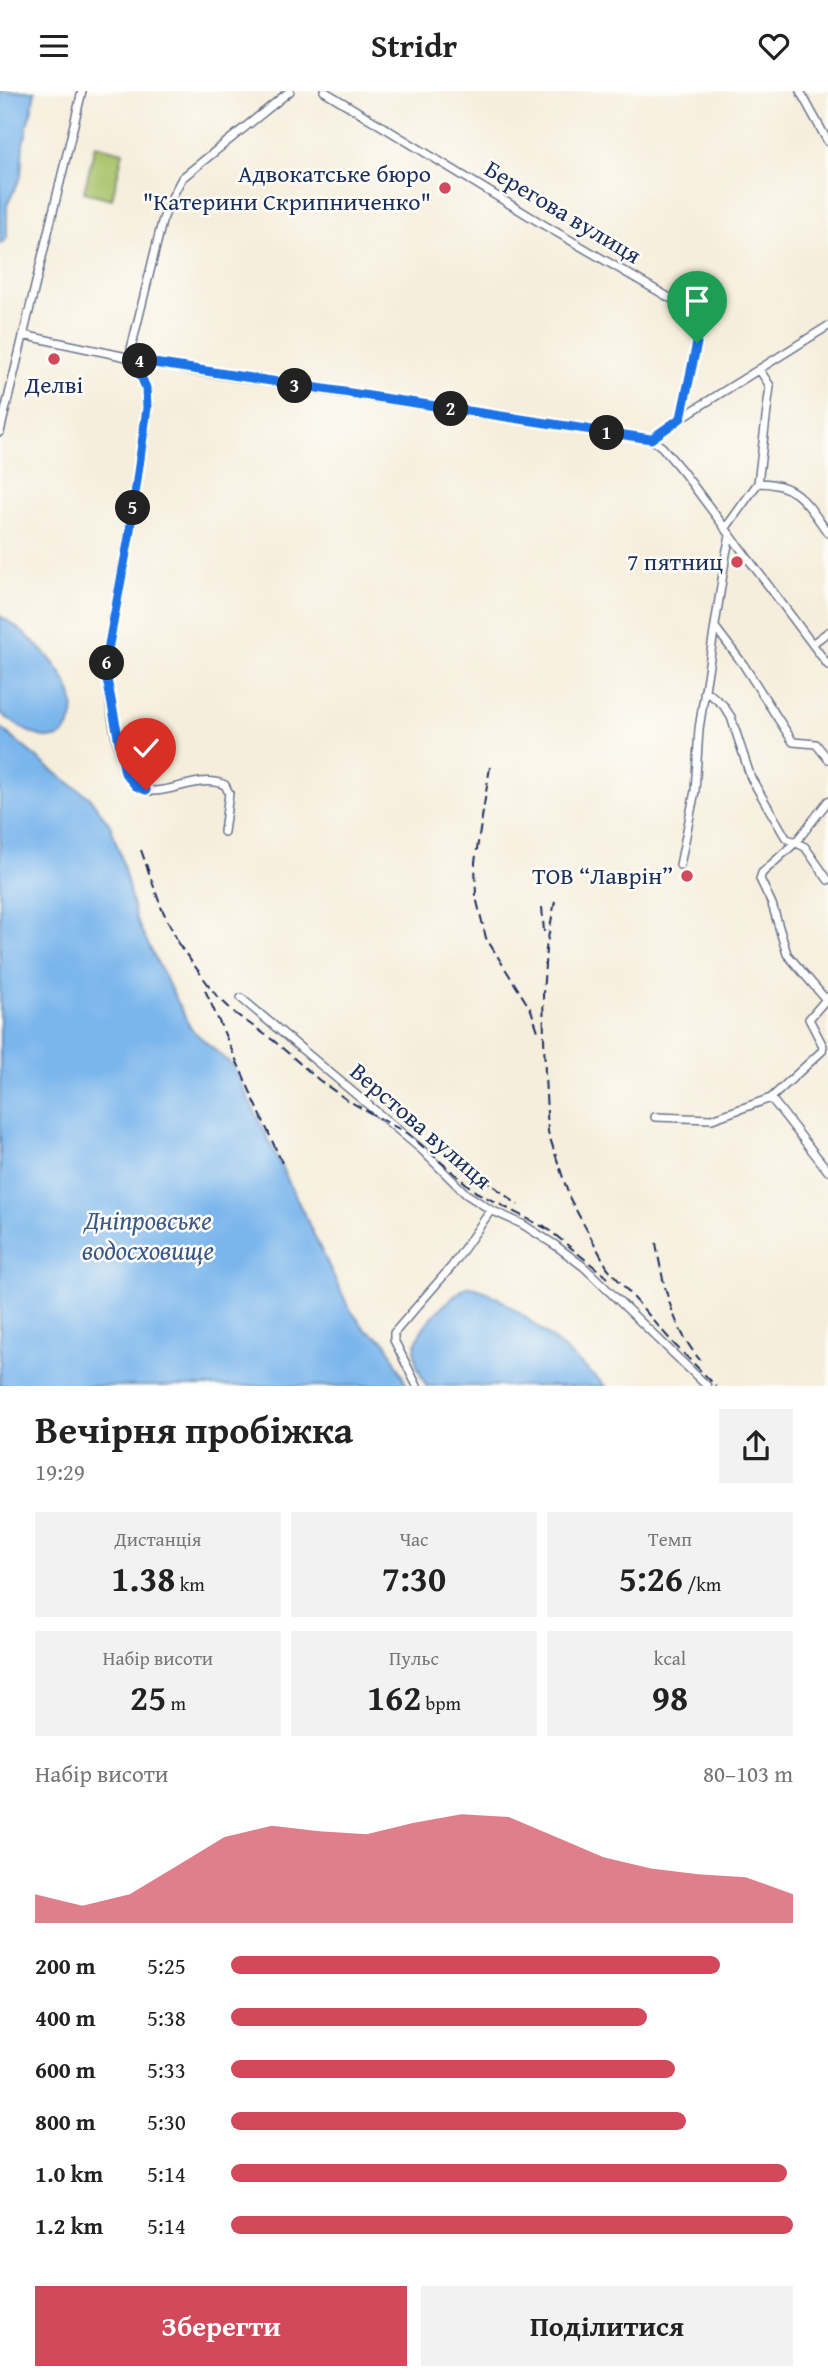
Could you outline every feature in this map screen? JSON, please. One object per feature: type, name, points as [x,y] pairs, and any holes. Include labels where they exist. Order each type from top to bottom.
[{"type":"street","points":[[0,432],[82,91]]},
{"type":"street","points":[[224,832],[229,793],[225,785],[198,783],[170,787],[156,793],[146,790],[136,786],[125,773],[118,745],[107,679],[107,655],[129,537],[147,408],[146,388],[131,349],[162,222],[182,178],[290,91]]},
{"type":"street","name":"Берегова вулиця","points":[[324,91],[544,225],[694,312],[699,322],[699,333],[681,418]]},
{"type":"street","points":[[800,91],[828,142]]},
{"type":"street","points":[[651,439],[828,325]]},
{"type":"street","points":[[23,335],[134,360],[651,439],[671,457],[828,665]]},
{"type":"street","points":[[680,865],[695,791],[704,692],[728,533],[758,483],[770,386],[759,369]]},
{"type":"street","points":[[758,483],[773,483],[790,488],[803,499],[828,534]]},
{"type":"street","points":[[715,627],[743,664],[793,742],[816,744],[828,759]]},
{"type":"street","points":[[812,644],[828,632]]},
{"type":"street","points":[[704,692],[723,705],[731,717],[760,795],[786,838],[804,847],[828,880]]},
{"type":"street","points":[[655,1117],[712,1119],[771,1098],[822,1052],[823,1046],[809,1019],[827,1000],[787,954],[772,904],[761,883],[761,876],[796,842],[828,801]]},
{"type":"street","name":"Верстова вулиця","points":[[241,998],[422,1150],[466,1194],[491,1210],[522,1224],[569,1255],[707,1386]]},
{"type":"street","points":[[771,1098],[828,1171]]},
{"type":"street","points":[[416,1386],[394,1340],[394,1333],[452,1266],[491,1210]]},
{"type":"green space","points":[[95,145],[123,152],[112,199],[84,192]]},
{"type":"water","points":[[0,91],[35,91],[23,142],[21,176],[7,205],[7,238],[0,244]]},
{"type":"water","points":[[0,616],[14,625],[44,653],[58,669],[68,687],[73,705],[71,722],[60,737],[36,735],[0,713]]},
{"type":"water","name":"Дніпровське водосховище","points":[[0,727],[89,797],[110,825],[136,919],[191,1029],[233,1066],[349,1308],[366,1330],[386,1342],[407,1386],[0,1386]]},
{"type":"water","points":[[466,1287],[480,1289],[517,1311],[606,1386],[426,1386],[415,1359],[419,1335],[432,1317]]},
{"type":"railway","points":[[490,767],[475,862],[476,897],[486,938],[531,1010],[539,1034]]},
{"type":"railway","points":[[141,850],[161,907],[182,950]]},
{"type":"railway","points":[[555,901],[546,949],[543,995],[545,1076],[548,1132],[570,1199],[607,1267],[674,1344],[716,1386]]},
{"type":"railway","points":[[542,907],[544,932]]},
{"type":"railway","points":[[177,942],[216,995],[319,1080],[347,1100],[408,1134],[476,1192],[551,1231]]},
{"type":"railway","points":[[205,990],[282,1163]]},
{"type":"railway","points":[[482,1177],[518,1205]]},
{"type":"railway","points":[[543,1225],[608,1278]]},
{"type":"railway","points":[[656,1243],[670,1304],[682,1334],[700,1360]]},
{"type":"place","name":"Адвокатське бюро \"Катерини Скрипниченко\"","points":[[445,188]]},
{"type":"place","name":"Делві","points":[[54,359]]},
{"type":"place","name":"7 пятниц","points":[[737,562]]},
{"type":"place","name":"ТОВ “Лаврін”","points":[[687,876]]},
{"type":"route","points":[[146,790],[136,786],[125,773],[107,679],[107,655],[145,435],[146,388],[134,360],[651,439],[681,418],[697,343]]}]
